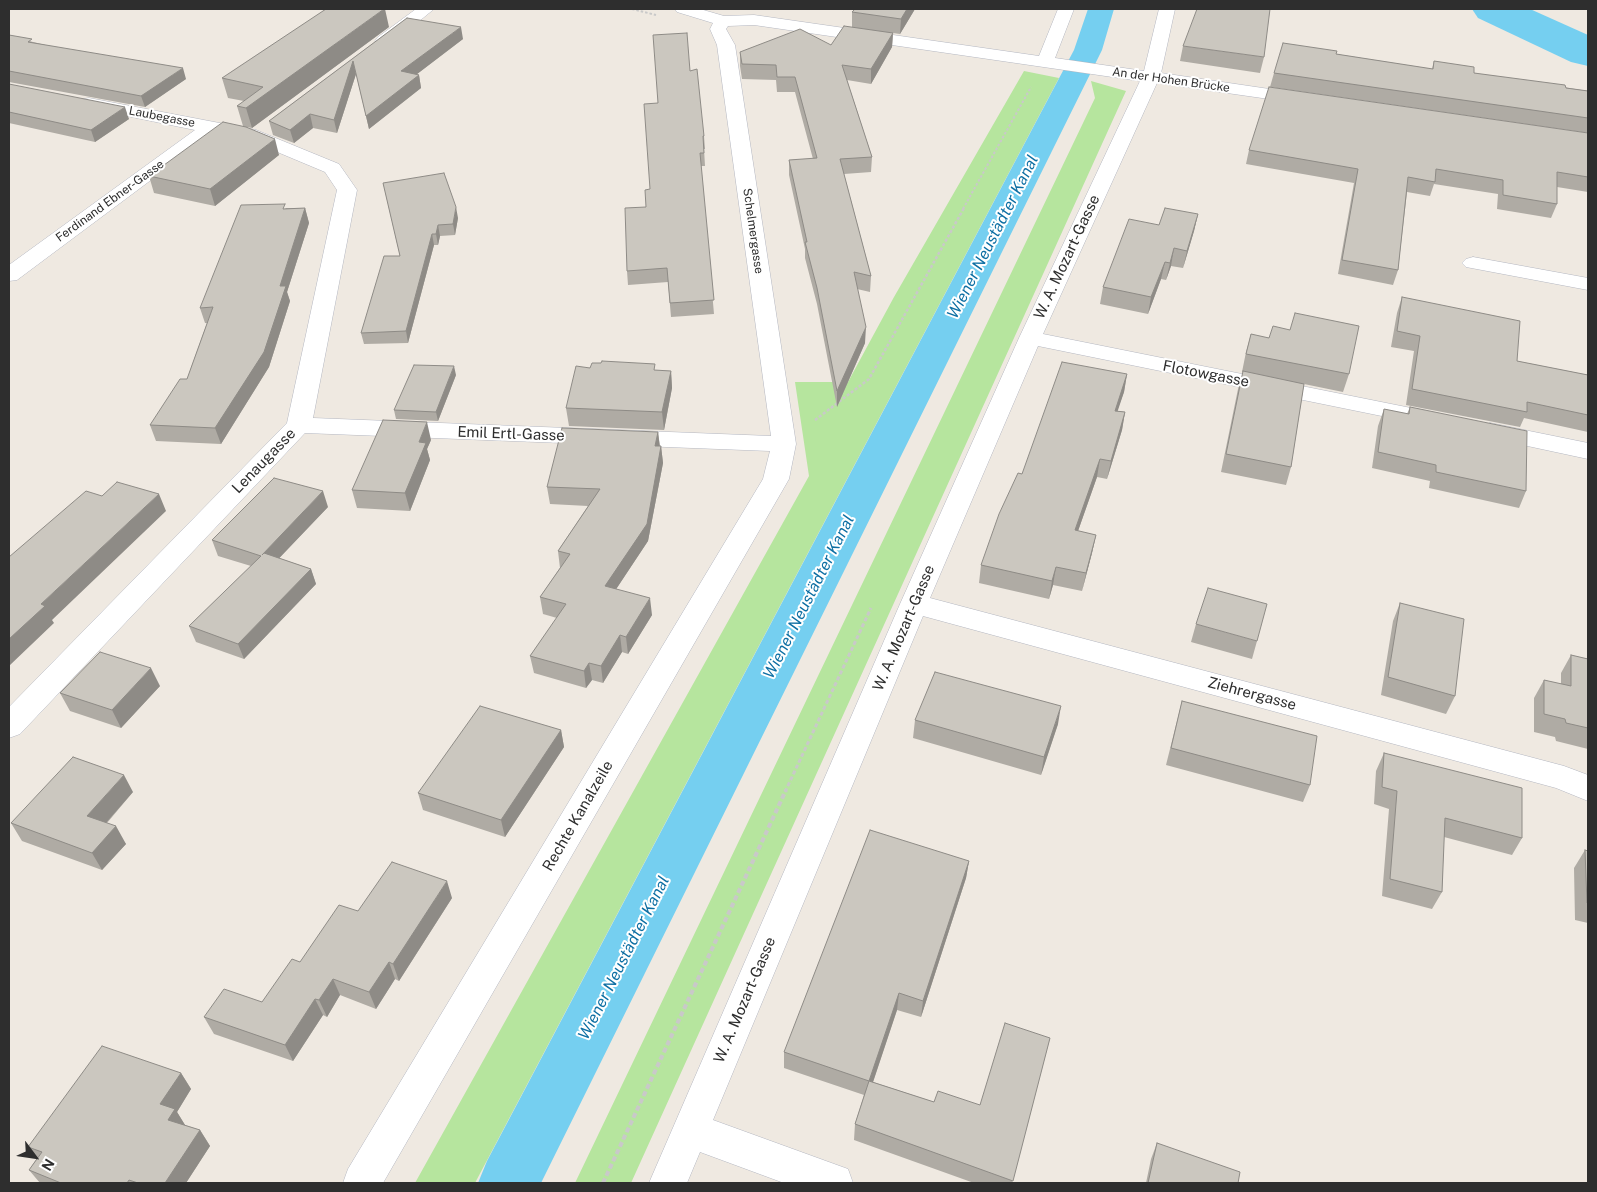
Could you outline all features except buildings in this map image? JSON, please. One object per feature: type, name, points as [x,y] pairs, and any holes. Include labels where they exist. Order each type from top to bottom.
[{"type":"street","points":[[372,49],[426,9]]},
{"type":"street","name":"An der Hohen Brücke","points":[[666,9],[684,9],[1325,102]]},
{"type":"street","points":[[1049,63],[1066,9]]},
{"type":"street","name":"W. A. Mozart-Gasse","points":[[668,1183],[914,604],[1030,338],[1167,9]]},
{"type":"street","name":"Schelmergasse","points":[[725,15],[718,29],[726,45],[784,444]]},
{"type":"street","points":[[726,45],[754,20]]},
{"type":"street","name":"Laubegasse","points":[[76,101],[211,127],[264,130]]},
{"type":"street","name":"Ferdinand Ebner-Gasse","points":[[9,275],[211,127]]},
{"type":"street","name":"Lenaugasse","points":[[9,726],[299,425],[347,190],[332,168],[264,130]]},
{"type":"street","points":[[1473,263],[1588,284]]},
{"type":"street","name":"Flotowgasse","points":[[1030,338],[1441,421]]},
{"type":"street","name":"Emil Ertl-Gasse","points":[[299,425],[784,444]]},
{"type":"street","points":[[1471,427],[1588,451]]},
{"type":"street","name":"Rechte Kanalzeile","points":[[362,1183],[776,479],[784,444]]},
{"type":"street","name":"Ziehrergasse","points":[[914,604],[1554,775],[1588,789]]},
{"type":"street","points":[[690,1130],[834,1183]]},
{"type":"path","points":[[784,444],[868,379],[1049,63]]},
{"type":"path","points":[[603,1183],[871,608]]},
{"type":"green space","points":[[1024,71],[1059,78],[475,1183],[415,1183],[809,476],[795,382],[848,382],[894,297]]},
{"type":"green space","points":[[1091,81],[1126,91],[631,1183],[575,1183],[1095,98]]},
{"type":"waterway","name":"Wiener Neustädter Kanal","points":[[509,1183],[1088,50],[1101,9]]},
{"type":"waterway","points":[[1494,9],[1588,52]]}]
